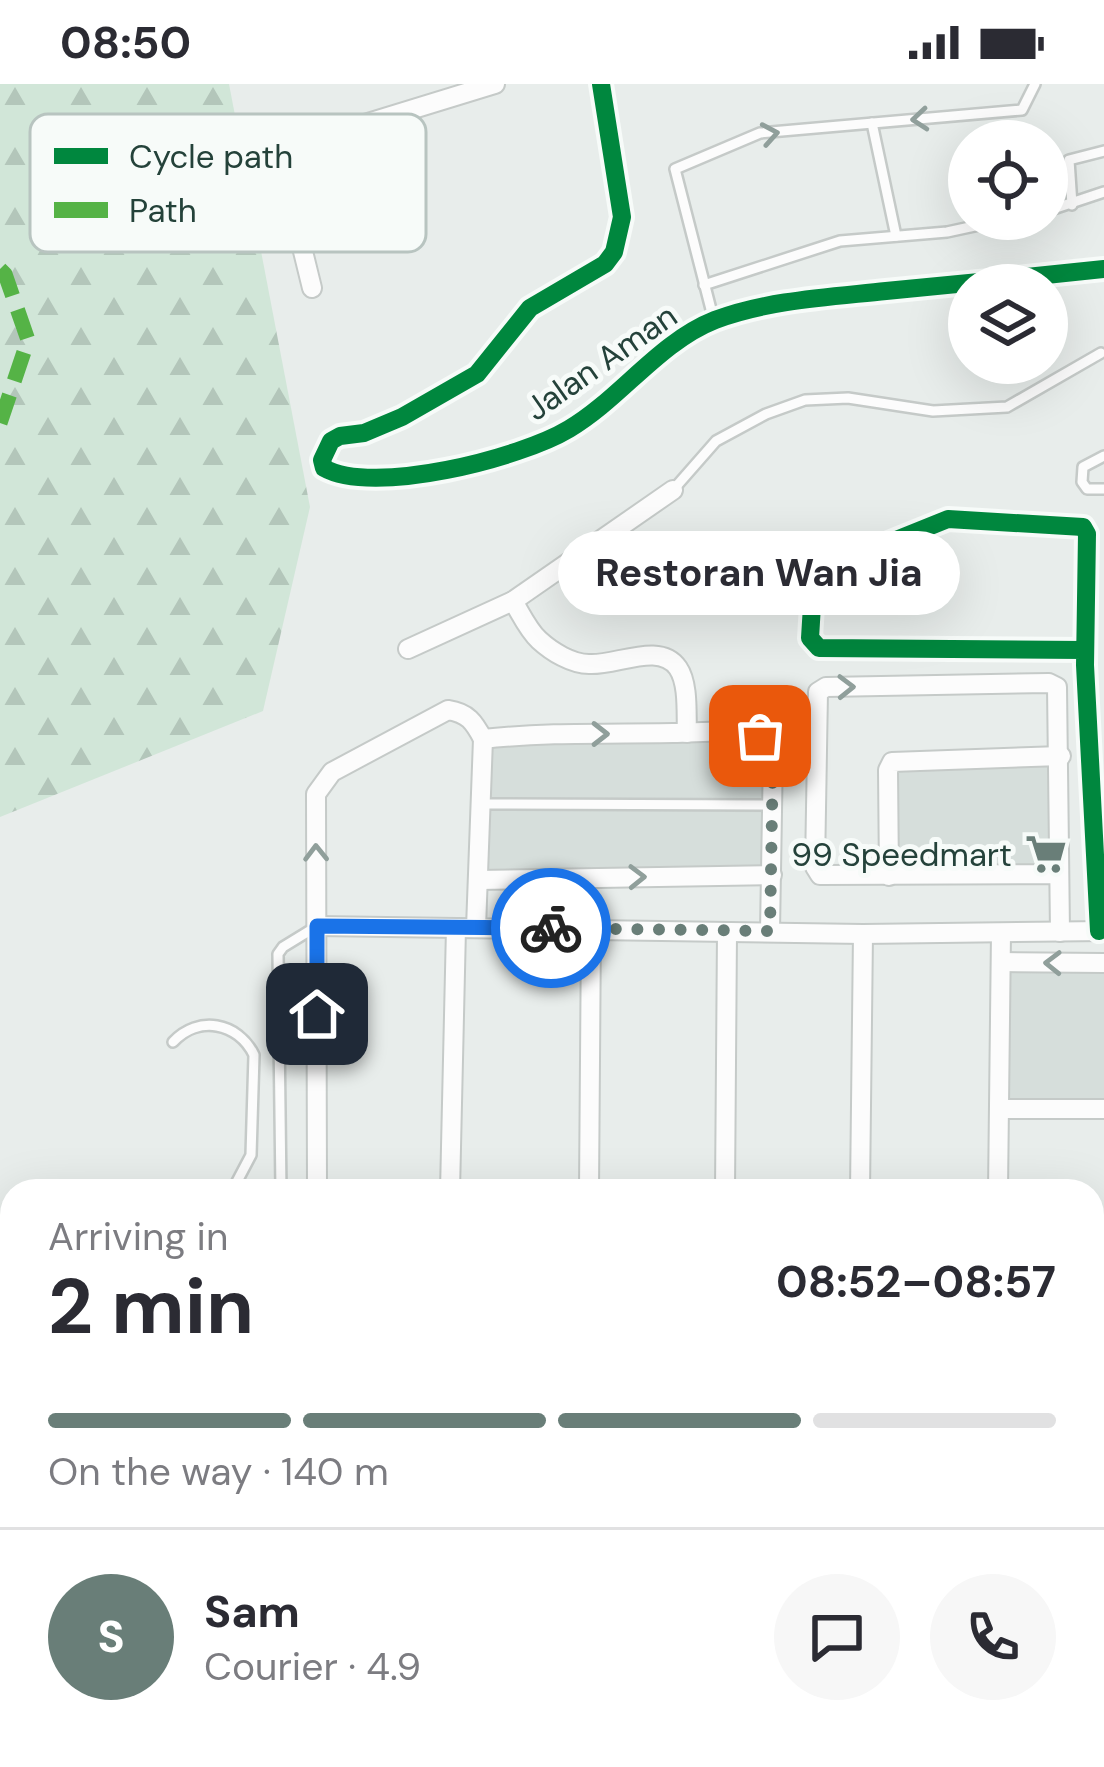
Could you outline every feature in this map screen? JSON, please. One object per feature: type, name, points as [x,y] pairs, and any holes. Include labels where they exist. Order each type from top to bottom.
[{"type":"street","points":[[399,114],[495,84]]},
{"type":"street","name":"Jalan Aman","points":[[601,84],[622,217],[614,252],[604,264],[530,308],[477,374],[402,417],[331,441],[322,460],[324,468],[341,478],[398,479],[526,451],[571,428],[679,342],[714,321],[799,300],[1104,269]]},
{"type":"street","points":[[304,252],[313,288]]},
{"type":"street","points":[[408,649],[513,601],[673,490]]},
{"type":"street","points":[[317,926],[863,934],[1102,931],[1095,683],[1084,650],[1087,534],[1077,525],[948,519],[814,574],[810,638],[815,646],[1084,650]]},
{"type":"street","points":[[513,601],[533,635],[582,664],[657,654],[668,658],[682,678],[687,733]]},
{"type":"street","points":[[1058,874],[824,877],[817,872],[817,696],[821,689],[1054,684],[1060,756],[1060,932]]},
{"type":"street","points":[[317,1179],[315,811],[321,782],[343,765],[448,710],[472,719],[484,739],[478,880],[466,928],[451,1179]]},
{"type":"street","points":[[484,739],[526,734],[687,733],[752,734],[767,739],[773,752],[770,931]]},
{"type":"street","points":[[889,876],[888,770],[892,762],[1060,756]]},
{"type":"street","points":[[478,880],[772,875]]},
{"type":"street","points":[[589,1179],[591,929]]},
{"type":"street","points":[[725,1179],[727,933]]},
{"type":"street","points":[[998,1179],[1001,933]]},
{"type":"street","points":[[860,1179],[863,934]]},
{"type":"street","points":[[1001,962],[1104,963]]},
{"type":"street","points":[[999,1108],[1104,1109]]},
{"type":"lane","points":[[714,321],[675,169],[760,134],[1022,110],[1035,84]]},
{"type":"lane","points":[[872,123],[896,236]]},
{"type":"lane","points":[[1072,205],[1069,160],[1104,151]]},
{"type":"lane","points":[[1068,206],[1104,192]]},
{"type":"lane","points":[[704,285],[840,241],[948,232]]},
{"type":"lane","points":[[673,490],[716,440],[805,400],[848,398],[947,411],[1007,407],[1101,353]]},
{"type":"lane","points":[[1104,456],[1083,466],[1081,474],[1087,489],[1104,489]]},
{"type":"lane","points":[[481,804],[773,805]]},
{"type":"lane","points":[[281,1179],[278,954],[317,926]]},
{"type":"lane","points":[[173,1042],[188,1028],[211,1024],[237,1033],[254,1055],[251,1155],[238,1179]]},
{"type":"shaded area","points":[[756,741],[766,750],[766,869],[484,874],[490,744]]},
{"type":"shaded area","points":[[1055,766],[1053,867],[896,870],[895,770]]},
{"type":"shaded area","points":[[1011,968],[1104,969],[1104,1099],[1009,1098]]},
{"type":"green space","points":[[0,84],[229,84],[235,114],[30,114],[30,252],[261,252],[310,507],[263,711],[0,817]]},
{"type":"marked path","points":[[0,269],[28,340],[0,423]]},
{"type":"cycle path","points":[[601,84],[622,217],[614,252],[605,264],[530,308],[477,374],[402,417],[331,441],[322,460],[324,468],[347,476],[410,476],[483,461],[547,440],[588,417],[676,342],[715,320],[756,308],[1104,269]]},
{"type":"cycle path","points":[[1084,650],[819,648],[810,638],[814,573],[948,519],[1083,527],[1087,534],[1085,665],[1099,931]]},
{"type":"way so far","points":[[551,928],[770,931],[773,752],[760,736]]},
{"type":"place","name":"Restoran Wan Jia","points":[[760,736]]},
{"type":"place","name":"99 Speedmart","points":[[1046,854]]},
{"type":"route","points":[[317,1014],[317,926],[551,928]]}]
